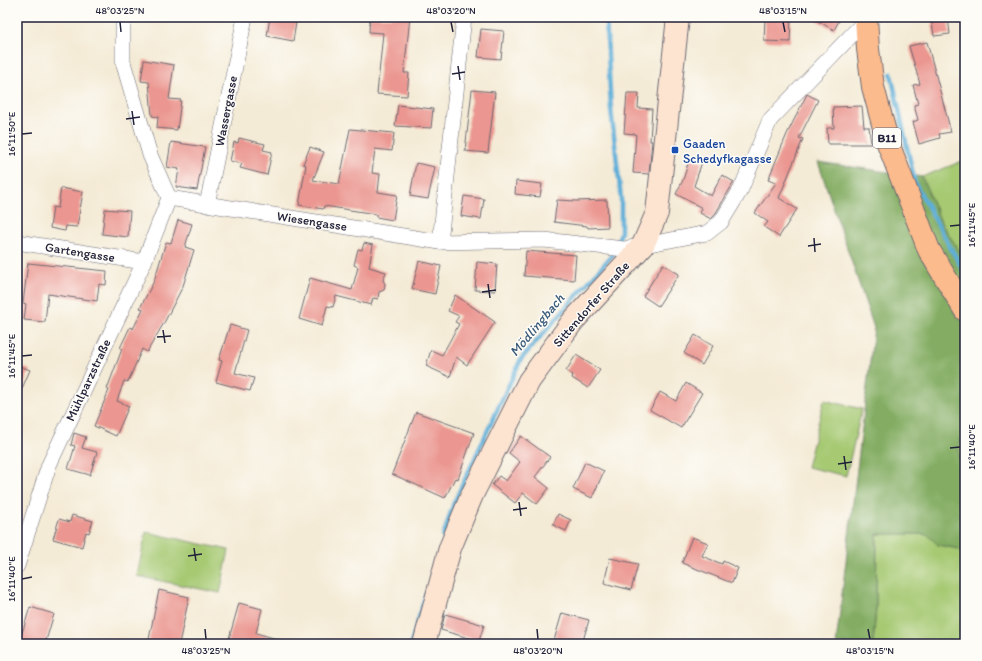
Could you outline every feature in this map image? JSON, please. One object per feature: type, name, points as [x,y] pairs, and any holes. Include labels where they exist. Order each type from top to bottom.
[{"type":"main road","name":"B11","points":[[866,18],[868,50],[873,87],[888,143],[929,250],[965,310]]},
{"type":"street","points":[[123,17],[123,62],[150,155],[169,198]]},
{"type":"street","name":"Wassergasse","points":[[207,205],[245,17]]},
{"type":"street","points":[[440,242],[464,17]]},
{"type":"street","name":"Sittendorfer Straße","points":[[424,644],[450,548],[472,495],[529,381],[573,321],[634,247],[657,213],[678,17]]},
{"type":"street","name":"Wiesengasse","points":[[169,198],[440,242],[544,240],[607,247],[634,247],[707,233],[721,222],[741,190],[770,120],[866,18]]},
{"type":"street","name":"Mühlparzstraße","points":[[17,566],[49,465],[144,262],[169,198]]},
{"type":"street","name":"Gartengasse","points":[[17,242],[144,262]]},
{"type":"green space","points":[[965,160],[965,259],[942,225],[922,177]]},
{"type":"green space","points":[[818,162],[922,177],[942,225],[965,259],[965,423],[961,433],[959,449],[960,465],[965,466],[965,555],[959,549],[938,545],[927,534],[877,534],[876,608],[873,644],[836,644],[874,328]]},
{"type":"green space","points":[[824,400],[862,409],[846,476],[807,467]]},
{"type":"green space","points":[[965,423],[965,466],[960,466],[959,444]]},
{"type":"green space","points":[[146,532],[229,550],[220,593],[137,576]]},
{"type":"green space","points":[[877,534],[927,534],[938,545],[959,549],[965,555],[965,644],[873,644],[876,608]]},
{"type":"building","points":[[270,17],[297,17],[293,41],[267,36]]},
{"type":"building","points":[[370,17],[410,17],[404,73],[409,73],[407,96],[377,94],[383,33],[369,32]]},
{"type":"building","points":[[765,17],[791,17],[790,42],[764,41]]},
{"type":"building","points":[[811,17],[841,17],[834,30]]},
{"type":"building","points":[[931,17],[948,17],[950,34],[934,36]]},
{"type":"building","points":[[481,29],[504,31],[501,59],[478,57]]},
{"type":"building","points":[[927,42],[951,132],[939,134],[940,138],[919,144],[913,122],[918,120],[914,105],[918,104],[913,85],[920,84],[909,46]]},
{"type":"building","points":[[144,60],[174,65],[169,99],[181,100],[177,130],[157,128],[158,117],[152,116],[149,82],[141,81]]},
{"type":"building","points":[[472,90],[495,92],[488,153],[465,151]]},
{"type":"building","points":[[627,93],[639,93],[638,108],[652,109],[650,141],[652,141],[649,174],[633,173],[636,134],[624,133]]},
{"type":"building","points":[[807,94],[818,100],[799,138],[803,139],[779,198],[797,209],[779,237],[764,227],[768,222],[755,213],[776,183],[768,180],[787,134]]},
{"type":"building","points":[[398,105],[433,109],[431,128],[395,126]]},
{"type":"building","points":[[862,106],[864,127],[869,127],[871,144],[828,144],[827,128],[834,128],[833,107]]},
{"type":"building","points":[[350,129],[394,133],[392,151],[375,149],[372,173],[380,174],[378,192],[397,195],[393,220],[376,217],[376,214],[324,206],[323,209],[299,205],[306,165],[303,164],[310,147],[324,152],[313,180],[339,184]]},
{"type":"building","points":[[239,138],[265,144],[263,150],[272,152],[267,175],[240,168],[242,164],[230,161],[234,142],[238,143]]},
{"type":"building","points":[[171,142],[205,147],[197,190],[176,187],[179,169],[167,167]]},
{"type":"building","points":[[690,157],[702,162],[694,186],[711,196],[722,175],[734,182],[711,219],[700,213],[702,208],[676,194],[683,180]]},
{"type":"building","points":[[416,163],[435,167],[428,199],[410,196]]},
{"type":"building","points":[[516,181],[542,184],[540,197],[515,194]]},
{"type":"building","points":[[61,188],[83,192],[77,227],[66,226],[65,231],[50,228],[53,207],[58,208]]},
{"type":"building","points":[[464,196],[484,199],[481,219],[461,216]]},
{"type":"building","points":[[557,200],[607,200],[608,227],[588,228],[587,226],[554,222]]},
{"type":"building","points":[[105,209],[130,211],[128,237],[102,234]]},
{"type":"building","points":[[178,220],[192,224],[185,247],[194,250],[183,286],[165,321],[147,352],[142,349],[128,382],[124,381],[117,401],[129,406],[116,436],[94,426],[109,390],[107,389],[122,349],[120,348],[130,327],[133,329],[143,309],[140,308],[154,281],[166,242],[171,243]]},
{"type":"building","points":[[364,243],[373,245],[369,267],[386,272],[383,280],[385,284],[384,290],[379,292],[378,299],[373,298],[371,305],[336,296],[333,307],[327,306],[322,326],[299,319],[310,278],[352,290],[358,267],[354,265],[358,249],[362,250]]},
{"type":"building","points":[[526,251],[576,255],[574,280],[524,276]]},
{"type":"building","points":[[419,261],[441,266],[435,294],[412,289]]},
{"type":"building","points":[[477,262],[497,264],[495,291],[475,290]]},
{"type":"building","points":[[28,263],[107,271],[106,285],[99,284],[97,301],[48,294],[45,322],[24,320],[26,304],[23,303]]},
{"type":"building","points":[[663,264],[679,274],[658,306],[643,296]]},
{"type":"building","points":[[455,295],[495,322],[467,365],[456,357],[450,377],[426,366],[431,350],[442,355],[459,324],[455,322],[459,316],[448,311]]},
{"type":"building","points":[[230,325],[247,330],[235,373],[254,378],[250,391],[216,382],[222,361],[219,360]]},
{"type":"building","points":[[695,335],[713,346],[702,365],[684,353]]},
{"type":"building","points":[[576,355],[600,370],[588,388],[572,378],[573,375],[566,371]]},
{"type":"building","points":[[17,365],[30,370],[17,400]]},
{"type":"building","points":[[686,383],[702,393],[681,428],[650,410],[660,392],[676,401]]},
{"type":"building","points":[[416,412],[474,433],[458,479],[455,478],[445,498],[392,474]]},
{"type":"building","points":[[74,433],[86,437],[82,448],[97,452],[90,475],[68,469],[75,446],[71,445]]},
{"type":"building","points":[[521,436],[550,457],[535,477],[549,488],[537,504],[523,493],[515,503],[492,485],[499,476],[506,481],[520,462],[509,453]]},
{"type":"building","points":[[585,462],[604,471],[592,498],[573,489]]},
{"type":"building","points":[[558,514],[571,520],[566,531],[553,525]]},
{"type":"building","points":[[72,515],[93,521],[89,533],[86,532],[82,547],[53,539],[59,519],[70,522]]},
{"type":"building","points":[[692,537],[708,543],[702,556],[722,564],[723,561],[738,568],[732,583],[682,563]]},
{"type":"building","points":[[610,558],[638,564],[631,590],[604,583]]},
{"type":"building","points":[[159,590],[189,597],[179,644],[148,644]]},
{"type":"building","points":[[239,603],[262,609],[256,633],[284,641],[283,644],[235,644],[228,642]]},
{"type":"building","points":[[30,607],[54,614],[45,644],[35,644],[20,640]]},
{"type":"building","points":[[562,613],[589,620],[582,644],[553,644]]},
{"type":"building","points":[[445,614],[484,625],[479,641],[441,630]]},
{"type":"waterway","name":"Mödlingbach","points":[[443,537],[453,505],[521,359],[614,253],[621,232],[621,198],[611,109],[606,17]]},
{"type":"waterway","points":[[891,74],[915,183],[965,274]]},
{"type":"waterway","name":"Mödlingbach","points":[[411,644],[426,594]]},
{"type":"place","name":"Gaaden Schedyfkagasse","points":[[675,150]]}]
